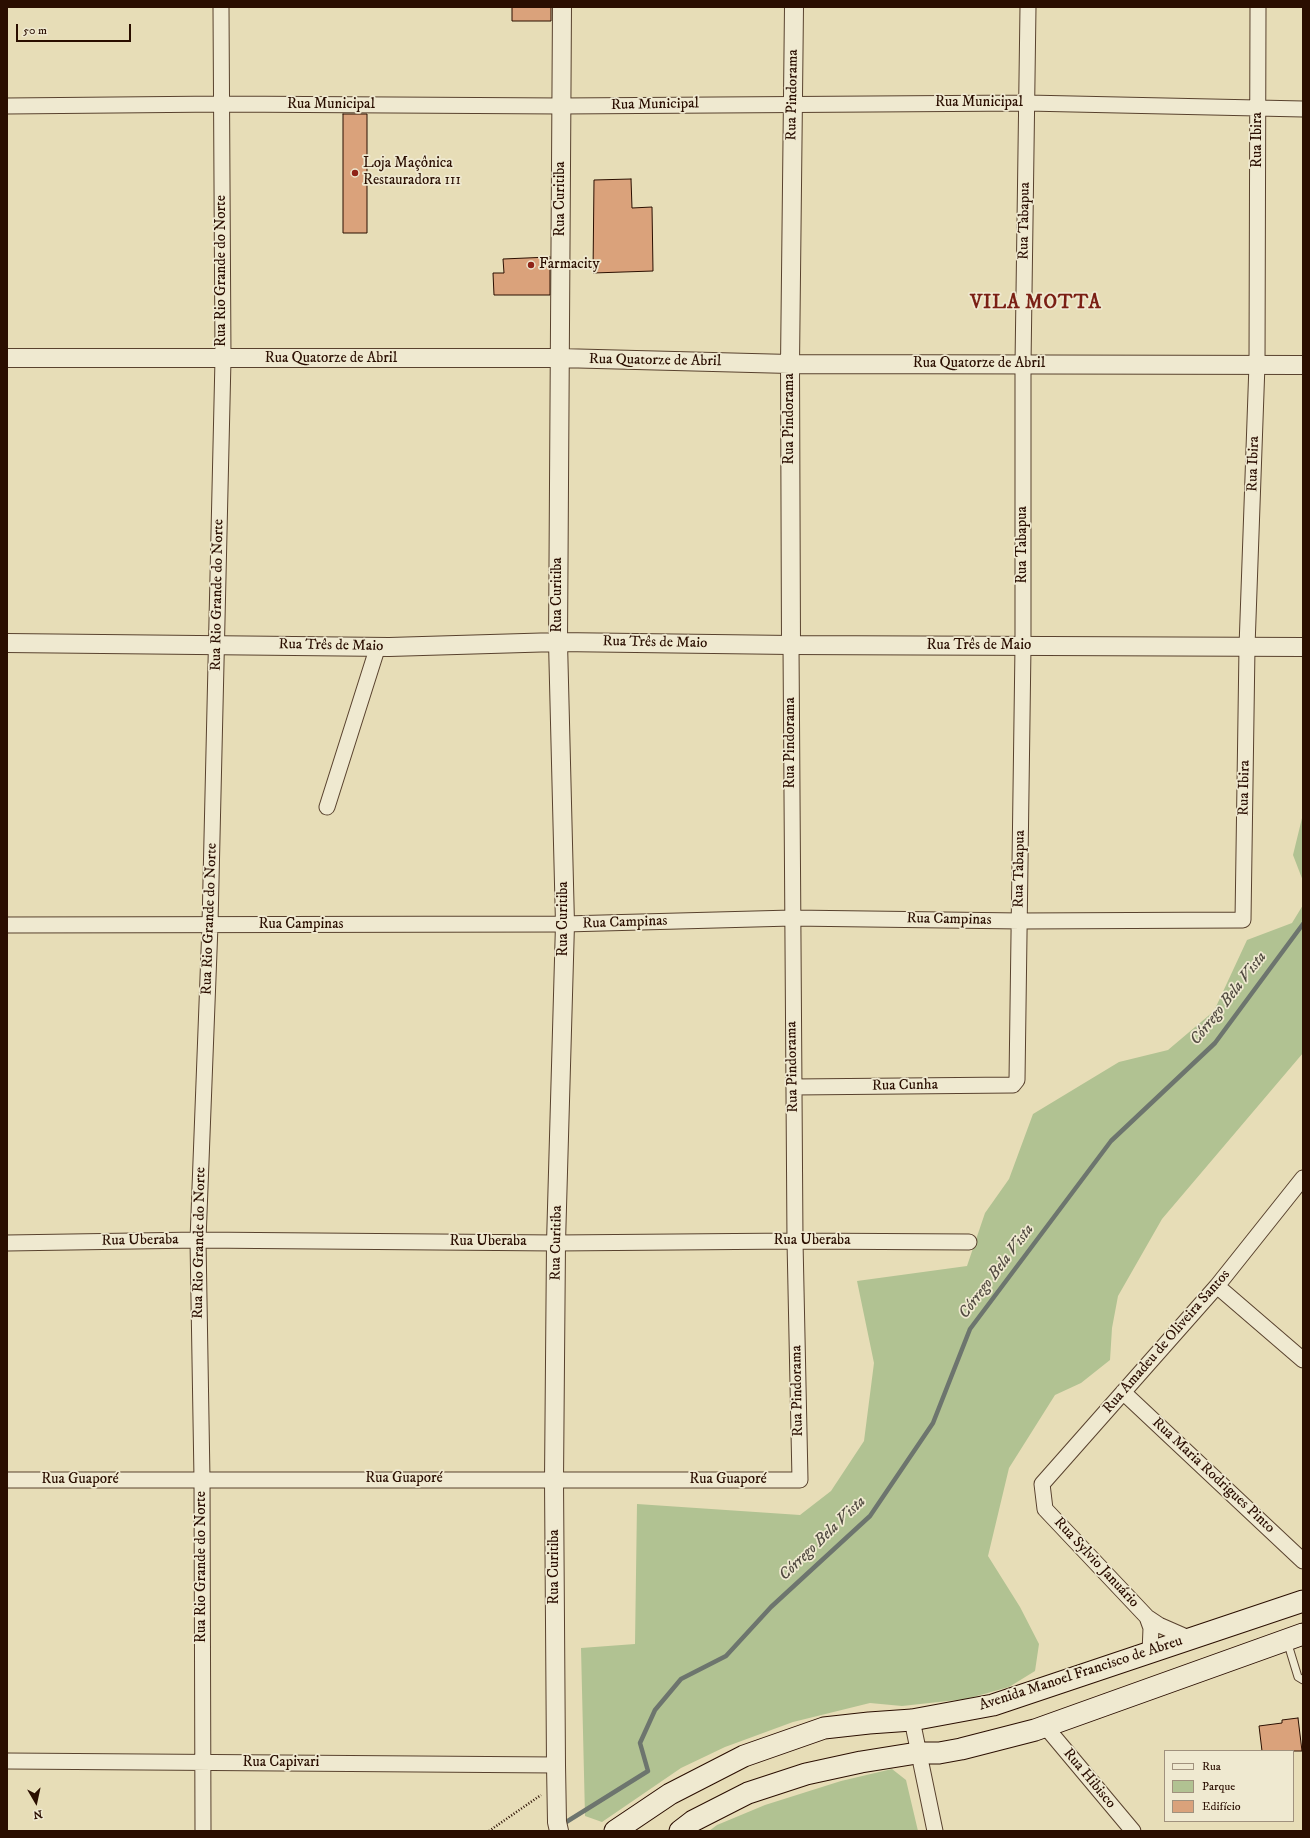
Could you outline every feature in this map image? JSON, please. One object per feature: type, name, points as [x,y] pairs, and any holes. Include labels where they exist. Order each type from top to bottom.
[{"type":"main road","name":"Avenida Manoel Francisco de Abreu","points":[[615,1831],[670,1794],[744,1756],[824,1728],[869,1722],[912,1720],[994,1705],[1191,1640],[1303,1601]]},
{"type":"main road","points":[[680,1831],[693,1821],[748,1793],[806,1774],[861,1762],[917,1753],[939,1753],[961,1749],[1044,1726],[1295,1637]]},
{"type":"street","name":"Rua Rio Grande do Norte","points":[[203,1831],[202,1479],[198,1240],[210,925],[223,359],[221,7]]},
{"type":"street","name":"Rua Curitiba","points":[[559,1831],[557,1822],[556,1784],[554,1480],[556,1243],[565,924],[558,642],[562,7]]},
{"type":"street","name":"Rua Pindorama","points":[[794,7],[790,364],[792,918],[795,1241],[800,1480]]},
{"type":"street","name":"Rua Tabapua","points":[[1016,1083],[1020,921],[1023,646],[1023,364],[1028,7]]},
{"type":"street","name":"Rua Ibira","points":[[1243,920],[1247,647],[1257,364],[1258,7]]},
{"type":"street","name":"Rua Municipal","points":[[7,106],[222,104],[561,106],[1027,103],[1303,109]]},
{"type":"street","name":"Rua Quatorze de Abril","points":[[7,358],[560,358],[790,364],[1303,365]]},
{"type":"street","name":"Rua Três de Maio","points":[[7,643],[378,646],[558,642],[791,645],[1303,647]]},
{"type":"street","points":[[327,807],[378,646]]},
{"type":"street","name":"Rua Campinas","points":[[7,925],[565,924],[792,918],[1020,921],[1243,920]]},
{"type":"street","name":"Rua Cunha","points":[[794,1087],[1013,1085],[1016,1083]]},
{"type":"street","name":"Rua Amadeu de Oliveira Santos","points":[[1045,1509],[1042,1484],[1217,1286],[1303,1178]]},
{"type":"street","name":"Rua Uberaba","points":[[7,1243],[198,1240],[556,1243],[795,1241],[969,1242]]},
{"type":"street","points":[[1217,1286],[1303,1360]]},
{"type":"street","name":"Rua Maria Rodrigues Pinto","points":[[1123,1392],[1303,1561]]},
{"type":"street","name":"Rua Guaporé","points":[[7,1480],[800,1480]]},
{"type":"street","name":"Rua Sylvio Januário","points":[[1045,1509],[1147,1617],[1159,1625],[1191,1640]]},
{"type":"street","name":"Rua Sylvio Januário","points":[[1147,1617],[1151,1628],[1150,1653]]},
{"type":"street","points":[[912,1720],[917,1753],[935,1831]]},
{"type":"street","name":"Rua Hibisco","points":[[1044,1726],[1133,1831]]},
{"type":"street","name":"Rua Capivari","points":[[7,1761],[556,1765]]},
{"type":"lane","points":[[1295,1637],[1298,1678],[1303,1680]]},
{"type":"path","points":[[489,1831],[556,1784]]},
{"type":"green space","points":[[1303,814],[1303,881],[1293,855]]},
{"type":"green space","points":[[1303,905],[1303,1053],[1162,1219],[1118,1296],[1112,1328],[1110,1360],[1081,1383],[1055,1395],[1009,1468],[988,1556],[1020,1607],[1039,1644],[1035,1671],[1009,1687],[966,1699],[902,1706],[870,1703],[793,1722],[725,1747],[681,1768],[602,1822],[585,1816],[581,1648],[635,1644],[637,1504],[800,1515],[831,1491],[864,1441],[874,1363],[857,1281],[967,1266],[985,1213],[1009,1179],[1033,1114],[1119,1062],[1168,1050],[1214,1011],[1247,940],[1292,923]]},
{"type":"green space","points":[[892,1769],[906,1780],[918,1831],[709,1831],[717,1825],[765,1805],[841,1781]]},
{"type":"building","points":[[512,7],[551,7],[551,21],[512,21]]},
{"type":"building","name":"Loja Maçônica Restauradora 111","points":[[343,114],[367,114],[367,233],[343,233]]},
{"type":"building","points":[[631,179],[632,208],[652,207],[653,271],[593,273],[594,180]]},
{"type":"building","points":[[550,257],[550,295],[494,295],[493,273],[504,273],[503,259]]},
{"type":"building","points":[[1298,1718],[1302,1751],[1262,1750],[1259,1726],[1282,1723],[1282,1720]]},
{"type":"waterway","name":"Córrego Bela Vista","points":[[563,1824],[648,1771],[640,1743],[655,1710],[681,1679],[726,1656],[771,1607],[870,1516],[933,1423],[970,1329],[1111,1141],[1215,1043],[1303,924]]},
{"type":"place","name":"Loja Maçônica Restauradora 111","points":[[355,173]]},
{"type":"place","name":"Farmacity","points":[[531,265]]},
{"type":"district","name":"VILA MOTTA","points":[[1036,304]]}]
